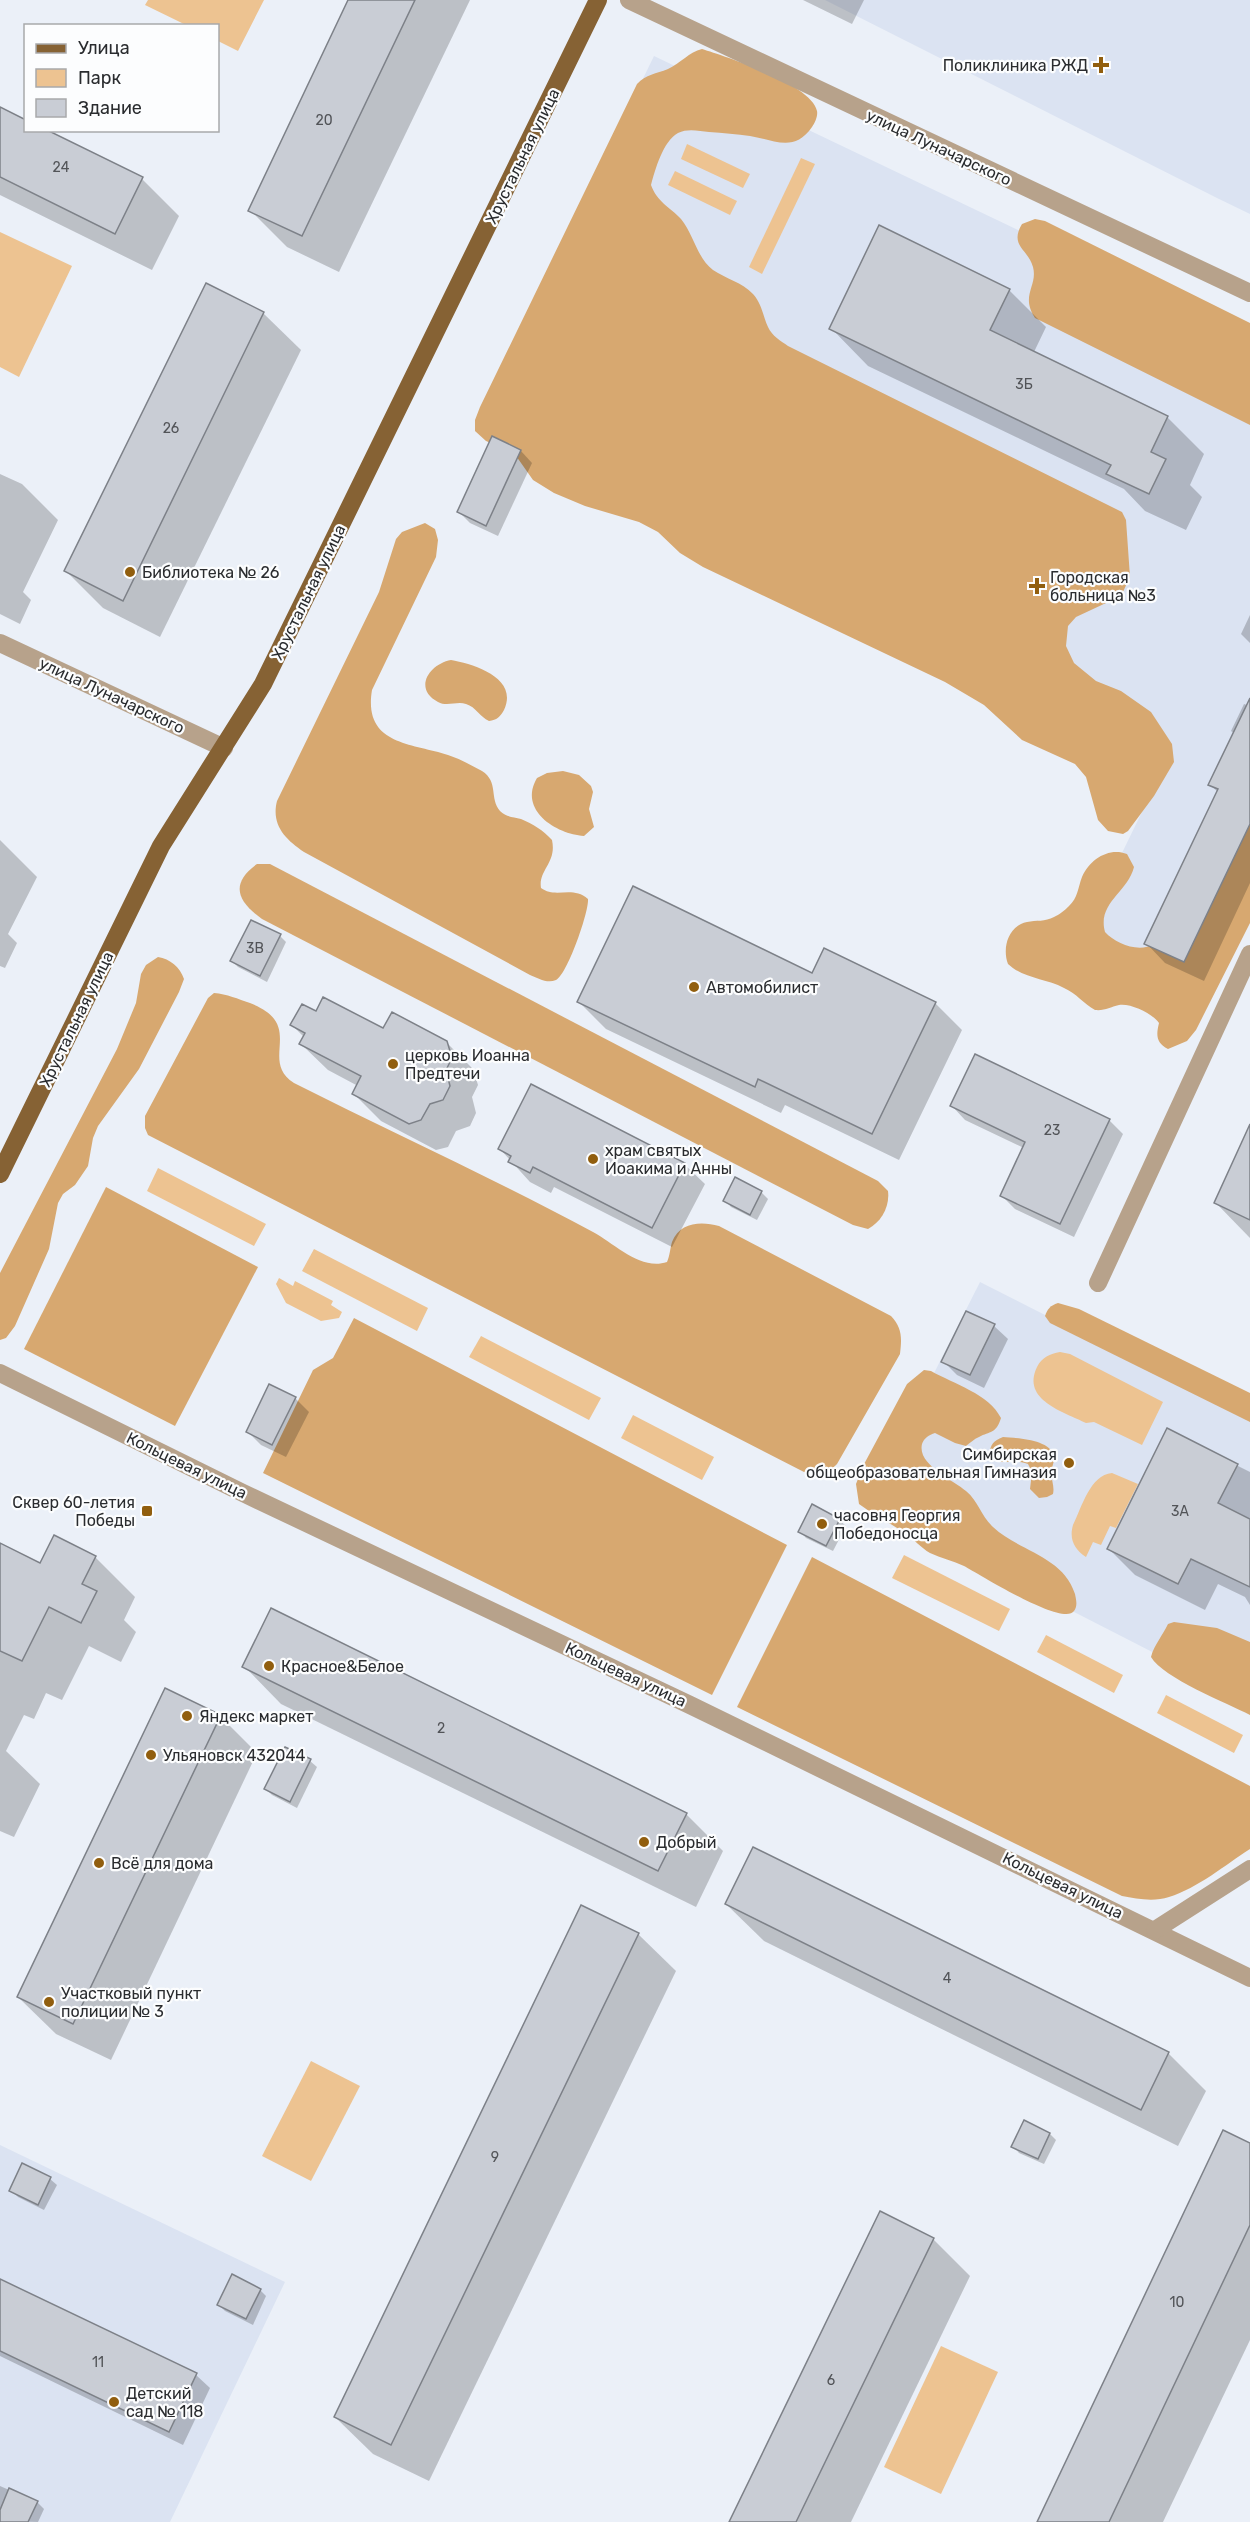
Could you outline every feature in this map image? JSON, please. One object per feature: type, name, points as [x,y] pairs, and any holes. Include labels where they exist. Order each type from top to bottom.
[{"type":"main road","name":"Хрустальная улица","points":[[0,1174],[161,846],[263,684],[598,0]]},
{"type":"street","name":"улица Луначарского","points":[[629,0],[1250,293]]},
{"type":"street","name":"улица Луначарского","points":[[0,643],[224,748]]},
{"type":"street","points":[[1098,1283],[1250,954]]},
{"type":"street","name":"Кольцевая улица","points":[[0,1373],[235,1489],[690,1705],[1250,1978]]},
{"type":"street","points":[[1155,1930],[1250,1869]]},
{"type":"shaded area","name":"Поликлиника РЖД","points":[[825,0],[1250,0],[1250,214],[1217,198]]},
{"type":"shaded area","points":[[702,49],[748,65],[785,82],[800,91],[811,101],[817,111],[814,124],[805,135],[791,142],[784,143],[750,136],[690,130],[678,133],[668,142],[660,156],[651,185],[660,200],[681,219],[708,265],[718,273],[744,286],[753,294],[770,330],[788,346],[1122,512],[1126,520],[1130,577],[1121,596],[1076,617],[1068,626],[1066,646],[1074,663],[1096,681],[1121,691],[1151,712],[1172,744],[1174,762],[1154,796],[1128,831],[1123,834],[1108,831],[1098,820],[1086,777],[1075,764],[1022,740],[984,705],[945,682],[703,567],[680,553],[658,532],[639,522],[585,506],[554,493],[533,480],[514,453],[486,441],[475,431],[475,420],[480,407],[637,84],[644,78],[668,69]]},
{"type":"shaded area","name":"Городская больница №3","points":[[654,56],[1250,341],[1250,887],[1191,1009],[1073,954],[1171,752],[477,420]]},
{"type":"shaded area","points":[[1035,219],[1045,221],[1250,323],[1250,425],[1035,318],[1029,303],[1033,267],[1018,243],[1018,237],[1022,224]]},
{"type":"shaded area","points":[[425,523],[435,529],[438,540],[436,557],[372,690],[371,708],[375,722],[382,732],[393,739],[452,757],[482,771],[490,780],[500,811],[507,816],[534,825],[552,840],[552,855],[542,876],[541,888],[552,892],[576,893],[588,899],[585,916],[571,956],[561,976],[553,981],[530,975],[304,852],[281,831],[276,817],[277,801],[379,592],[396,539],[402,532]]},
{"type":"shaded area","points":[[451,660],[482,669],[500,681],[507,699],[504,710],[498,718],[489,721],[469,705],[441,703],[430,697],[426,691],[427,678],[436,666]]},
{"type":"shaded area","points":[[563,771],[579,775],[591,786],[593,792],[589,809],[594,827],[584,836],[562,831],[552,825],[536,810],[532,800],[532,790],[537,778],[547,773]]},
{"type":"shaded area","points":[[1250,816],[1250,923],[1196,1030],[1187,1041],[1168,1049],[1161,1044],[1158,1038],[1159,1023],[1147,1013],[1124,1005],[1095,1010],[1068,990],[1021,973],[1008,964],[1006,945],[1015,928],[1027,922],[1051,919],[1062,912],[1074,900],[1082,877],[1090,865],[1101,856],[1114,852],[1127,854],[1134,867],[1126,884],[1105,913],[1105,932],[1128,946],[1142,948],[1154,944]]},
{"type":"shaded area","points":[[257,864],[270,864],[878,1181],[888,1191],[888,1203],[884,1213],[868,1229],[853,1225],[262,919],[247,906],[240,893],[243,879],[248,871]]},
{"type":"shaded area","points":[[158,957],[170,962],[180,971],[184,979],[179,992],[139,1069],[98,1126],[93,1138],[88,1166],[75,1185],[63,1194],[58,1203],[49,1249],[15,1326],[6,1338],[0,1340],[0,1273],[117,1049],[136,1003],[141,974],[146,965]]},
{"type":"shaded area","points":[[214,993],[250,1003],[267,1012],[276,1022],[279,1032],[280,1064],[284,1074],[294,1083],[556,1212],[638,1260],[657,1264],[667,1262],[672,1242],[680,1230],[692,1225],[712,1224],[891,1316],[900,1333],[900,1354],[837,1464],[822,1474],[804,1472],[148,1135],[145,1128],[145,1116],[208,998]]},
{"type":"shaded area","points":[[106,1187],[258,1267],[175,1426],[24,1349]]},
{"type":"shaded area","name":"Симбирская общеобразовательная Гимназия","points":[[980,1282],[1250,1419],[1250,1702],[867,1506]]},
{"type":"shaded area","points":[[1058,1303],[1079,1309],[1250,1393],[1250,1422],[1050,1323],[1045,1316],[1046,1313]]},
{"type":"shaded area","points":[[354,1318],[787,1545],[712,1695],[263,1473],[313,1370],[333,1358]]},
{"type":"shaded area","points":[[924,1370],[931,1371],[980,1396],[1001,1418],[995,1429],[966,1446],[935,1433],[925,1438],[922,1452],[925,1459],[970,1495],[993,1527],[1061,1571],[1075,1594],[1074,1611],[1067,1614],[1054,1612],[1020,1598],[964,1566],[930,1553],[905,1533],[859,1504],[856,1484],[863,1466],[907,1384]]},
{"type":"shaded area","points":[[1003,1437],[1032,1440],[1051,1450],[1054,1456],[1053,1494],[1039,1498],[1030,1489],[1032,1472],[1028,1464],[997,1461],[989,1454],[993,1443]]},
{"type":"shaded area","points":[[812,1557],[1250,1786],[1250,1849],[1201,1882],[1180,1893],[1163,1899],[1151,1900],[1122,1896],[737,1707]]},
{"type":"shaded area","points":[[1174,1622],[1217,1628],[1250,1642],[1250,1715],[1168,1673],[1151,1657],[1168,1624]]},
{"type":"shaded area","name":"Детский сад № 118","points":[[0,2145],[285,2282],[170,2522],[0,2522]]},
{"type":"green space","points":[[148,0],[264,0],[238,51],[219,42],[219,24],[184,24],[145,5]]},
{"type":"green space","points":[[687,144],[750,174],[743,188],[681,159]]},
{"type":"green space","points":[[801,158],[815,164],[762,274],[749,267]]},
{"type":"green space","points":[[675,171],[737,201],[730,215],[668,185]]},
{"type":"green space","points":[[0,232],[72,266],[19,377],[0,367]]},
{"type":"green space","points":[[158,1168],[266,1224],[254,1246],[147,1191]]},
{"type":"green space","points":[[314,1249],[428,1308],[417,1331],[302,1271]]},
{"type":"green space","points":[[279,1278],[293,1286],[295,1281],[333,1301],[331,1305],[342,1312],[339,1318],[321,1321],[286,1303],[276,1284]]},
{"type":"green space","points":[[481,1336],[601,1398],[589,1420],[469,1357]]},
{"type":"green space","points":[[1060,1352],[1070,1354],[1163,1402],[1142,1445],[1094,1422],[1086,1423],[1067,1414],[1047,1403],[1040,1396],[1035,1388],[1034,1378],[1037,1367],[1047,1356]]},
{"type":"green space","points":[[633,1415],[714,1457],[702,1480],[621,1438]]},
{"type":"green space","points":[[1112,1473],[1138,1484],[1116,1528],[1110,1526],[1101,1545],[1093,1542],[1086,1557],[1078,1551],[1074,1543],[1073,1525],[1092,1486],[1104,1475]]},
{"type":"green space","points":[[904,1555],[1010,1609],[999,1631],[892,1578]]},
{"type":"green space","points":[[1046,1635],[1123,1675],[1114,1693],[1037,1652]]},
{"type":"green space","points":[[1166,1695],[1243,1735],[1234,1753],[1157,1713]]},
{"type":"green space","points":[[311,2061],[360,2086],[311,2181],[262,2156]]},
{"type":"green space","points":[[941,2346],[998,2372],[941,2494],[884,2467]]},
{"type":"building","points":[[348,0],[415,0],[302,236],[248,211]]},
{"type":"building","points":[[0,107],[24,119],[24,132],[51,132],[143,177],[115,234],[0,177]]},
{"type":"building","points":[[879,225],[1010,289],[990,330],[1168,416],[1151,452],[1166,459],[1149,494],[1106,474],[1111,465],[829,329]]},
{"type":"building","points":[[206,283],[264,312],[123,601],[64,571]]},
{"type":"building","points":[[492,436],[521,450],[486,526],[457,512]]},
{"type":"building","points":[[1250,698],[1250,824],[1184,962],[1144,944],[1218,789],[1208,785]]},
{"type":"building","points":[[633,886],[812,973],[824,948],[936,1002],[872,1134],[758,1079],[755,1087],[577,1002]]},
{"type":"building","points":[[251,920],[281,934],[260,976],[230,961]]},
{"type":"building","name":"церковь Иоанна Предтечи","points":[[323,997],[383,1028],[392,1012],[447,1041],[452,1058],[446,1070],[450,1086],[443,1100],[430,1104],[421,1120],[409,1124],[352,1094],[361,1076],[299,1044],[305,1033],[290,1025],[302,1004],[316,1011]]},
{"type":"building","points":[[975,1054],[1110,1119],[1060,1224],[1000,1196],[1025,1142],[950,1106]]},
{"type":"building","name":"храм святых Иоакима и Анны","points":[[531,1084],[685,1163],[652,1228],[533,1167],[530,1173],[508,1162],[511,1156],[498,1149]]},
{"type":"building","points":[[1250,1124],[1250,1220],[1214,1203]]},
{"type":"building","points":[[735,1177],[762,1191],[750,1215],[723,1201]]},
{"type":"building","points":[[966,1311],[995,1324],[970,1375],[941,1362]]},
{"type":"building","points":[[269,1384],[296,1397],[272,1445],[246,1432]]},
{"type":"building","points":[[1167,1428],[1238,1464],[1218,1503],[1250,1519],[1250,1587],[1191,1559],[1178,1584],[1107,1549]]},
{"type":"building","points":[[812,1504],[840,1519],[826,1546],[798,1532]]},
{"type":"building","points":[[54,1535],[96,1556],[82,1584],[97,1591],[81,1623],[49,1607],[22,1661],[0,1651],[0,1543],[40,1563]]},
{"type":"building","points":[[271,1608],[687,1813],[658,1871],[242,1667]]},
{"type":"building","points":[[165,1688],[221,1715],[73,2024],[17,1997]]},
{"type":"building","points":[[285,1747],[311,1759],[290,1802],[264,1789]]},
{"type":"building","points":[[753,1847],[1169,2052],[1141,2110],[725,1904]]},
{"type":"building","points":[[581,1905],[639,1933],[391,2445],[334,2417]]},
{"type":"building","points":[[1024,2120],[1050,2133],[1038,2159],[1011,2147]]},
{"type":"building","points":[[1223,2130],[1250,2143],[1250,2225],[1109,2522],[1037,2522]]},
{"type":"building","points":[[22,2163],[51,2177],[38,2205],[9,2191]]},
{"type":"building","points":[[880,2211],[934,2238],[796,2522],[729,2522]]},
{"type":"building","points":[[232,2274],[261,2289],[246,2319],[217,2305]]},
{"type":"building","points":[[0,2279],[197,2373],[169,2432],[0,2351]]},
{"type":"building","points":[[9,2488],[38,2501],[28,2522],[0,2522],[0,2510]]},
{"type":"place","name":"Поликлиника РЖД","points":[[1101,65]]},
{"type":"place","name":"Библиотека № 26","points":[[130,572]]},
{"type":"place","name":"Городская больница №3","points":[[1037,586]]},
{"type":"place","name":"Автомобилист","points":[[694,987]]},
{"type":"place","name":"церковь Иоанна Предтечи","points":[[393,1064]]},
{"type":"place","name":"храм святых Иоакима и Анны","points":[[593,1159]]},
{"type":"place","name":"Симбирская общеобразовательная Гимназия","points":[[1069,1463]]},
{"type":"place","name":"Сквер 60-летия Победы","points":[[147,1511]]},
{"type":"place","name":"часовня Георгия Победоносца","points":[[822,1524]]},
{"type":"place","name":"Красное&Белое","points":[[269,1666]]},
{"type":"place","name":"Яндекс маркет","points":[[187,1716]]},
{"type":"place","name":"Ульяновск 432044","points":[[151,1755]]},
{"type":"place","name":"Добрый","points":[[644,1842]]},
{"type":"place","name":"Всё для дома","points":[[99,1863]]},
{"type":"place","name":"Участковый пункт полиции № 3","points":[[49,2002]]},
{"type":"place","name":"Детский сад № 118","points":[[114,2402]]}]
